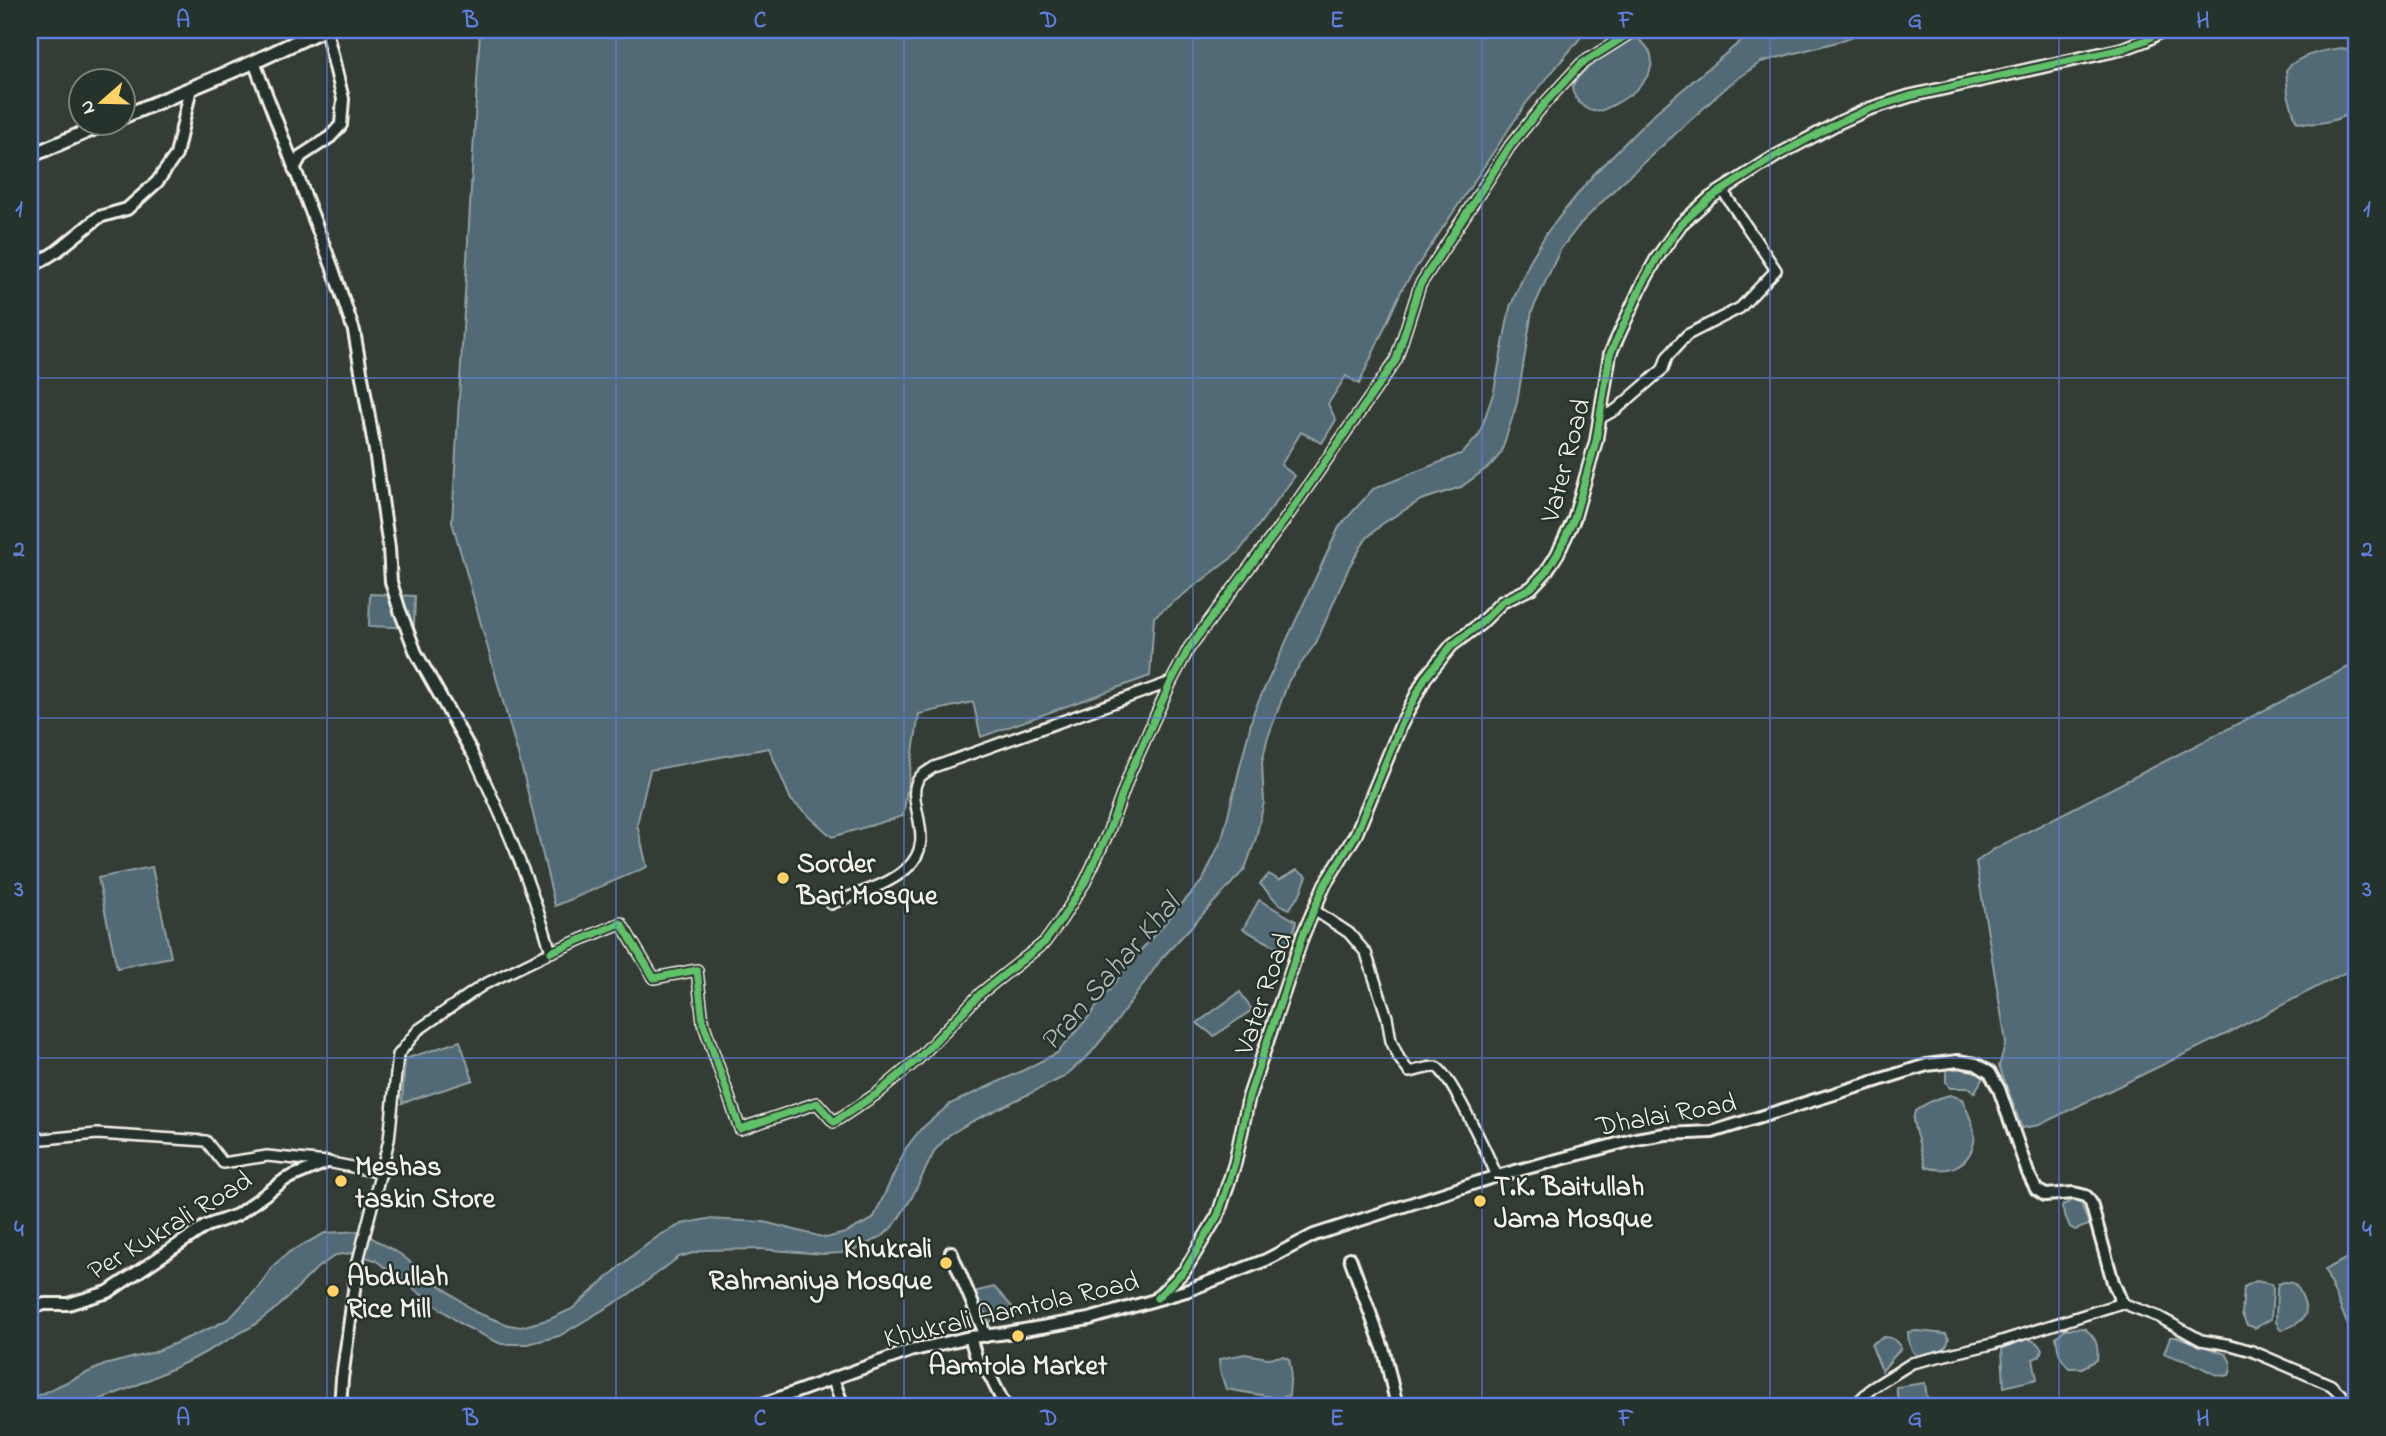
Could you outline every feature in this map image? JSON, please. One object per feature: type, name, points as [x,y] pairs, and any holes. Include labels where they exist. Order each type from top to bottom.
[{"type":"main road","points":[[136,111],[325,32]]},
{"type":"main road","points":[[30,156],[76,136]]},
{"type":"street","points":[[340,1406],[358,1261],[389,1140],[398,1055],[418,1030],[483,985],[551,952],[621,923],[654,978],[697,970],[703,1022],[740,1129],[817,1103],[834,1122],[878,1093],[917,1060],[981,993],[1045,942],[1084,882],[1108,833],[1130,773],[1189,648],[1284,521],[1396,360],[1420,285],[1510,146],[1545,103],[1581,64],[1635,30]]},
{"type":"street","name":"Vater Road","points":[[1157,1298],[1185,1270],[1218,1215],[1236,1163],[1249,1096],[1287,976],[1336,862],[1356,834],[1401,725],[1425,678],[1452,645],[1480,624],[1502,602],[1531,588],[1546,572],[1558,553],[1574,519],[1596,441],[1610,354],[1641,287],[1681,224],[1710,198],[1776,156],[1868,109],[1910,96],[2122,48],[2146,40],[2163,30]]},
{"type":"street","points":[[294,169],[301,156],[330,137],[341,125],[343,99],[325,32]]},
{"type":"street","points":[[254,62],[354,331],[375,452],[389,548],[391,582],[399,608],[416,653],[471,751],[503,820],[540,913],[551,952]]},
{"type":"street","points":[[30,268],[57,251],[99,216],[127,209],[156,182],[176,155],[191,88]]},
{"type":"street","points":[[1599,419],[1616,409],[1663,369],[1667,356],[1687,335],[1740,308],[1776,270],[1722,190]]},
{"type":"street","points":[[831,904],[884,883],[907,868],[921,849],[922,832],[915,800],[916,783],[934,767],[1171,682]]},
{"type":"street","points":[[1314,910],[1349,933],[1361,946],[1369,960],[1387,1017],[1391,1041],[1399,1058],[1409,1072],[1434,1067],[1441,1070],[1467,1114],[1497,1176]]},
{"type":"street","name":"Dhalai Road","points":[[1157,1298],[1186,1291],[1266,1260],[1314,1235],[1497,1176],[1636,1139],[1721,1130],[1927,1065],[1958,1060],[1976,1064],[1990,1073],[1999,1089],[2036,1189],[2045,1195],[2086,1196],[2091,1203],[2113,1282],[2122,1303]]},
{"type":"street","points":[[30,1135],[44,1139],[97,1134],[206,1141],[223,1163],[267,1156],[327,1162],[382,1173]]},
{"type":"street","name":"Per Kukrali Road","points":[[30,1308],[45,1304],[68,1304],[108,1292],[206,1226],[237,1215],[286,1179],[327,1162]]},
{"type":"street","points":[[951,1252],[986,1336]]},
{"type":"street","points":[[1350,1258],[1384,1351],[1397,1406]]},
{"type":"street","name":"Khukrali Aamtola Road","points":[[757,1406],[910,1351],[971,1337],[1089,1320],[1157,1298]]},
{"type":"street","points":[[1854,1406],[1872,1388],[1912,1363],[1992,1344],[2122,1303],[2159,1317],[2201,1340],[2252,1351],[2331,1385],[2353,1406]]},
{"type":"street","points":[[971,1337],[976,1360],[990,1376],[1005,1406]]},
{"type":"street","points":[[833,1379],[843,1406]]},
{"type":"water","points":[[480,30],[1587,30],[1527,102],[1402,289],[1359,384],[1346,376],[1328,404],[1336,420],[1322,443],[1301,432],[1281,465],[1295,476],[1238,553],[1154,617],[1150,676],[981,737],[973,702],[919,714],[903,816],[832,837],[791,800],[769,748],[650,770],[637,824],[647,867],[555,906],[523,772],[452,522]]},
{"type":"water","points":[[1776,30],[1867,30],[1841,41],[1761,62],[1729,85],[1581,223],[1560,250],[1532,311],[1517,403],[1501,453],[1491,465],[1461,487],[1421,500],[1382,524],[1366,539],[1349,567],[1316,643],[1289,680],[1267,740],[1262,763],[1264,802],[1256,838],[1245,869],[1162,958],[1090,1054],[1064,1077],[949,1135],[935,1150],[911,1199],[895,1224],[884,1235],[858,1249],[841,1253],[760,1249],[704,1250],[679,1257],[628,1295],[559,1336],[528,1344],[501,1344],[462,1325],[375,1260],[353,1253],[336,1255],[317,1268],[279,1306],[253,1326],[195,1358],[135,1386],[83,1406],[30,1406],[30,1399],[104,1365],[155,1352],[230,1318],[257,1289],[274,1265],[289,1252],[325,1233],[360,1231],[400,1254],[475,1312],[521,1327],[550,1319],[572,1309],[633,1255],[660,1235],[682,1224],[707,1219],[764,1222],[826,1238],[845,1233],[873,1219],[906,1148],[920,1130],[950,1104],[1057,1053],[1134,958],[1203,880],[1222,839],[1254,711],[1339,527],[1373,489],[1463,453],[1479,435],[1494,391],[1510,307],[1531,259],[1548,231],[1593,175],[1656,112],[1741,41]]},
{"type":"water","points":[[1637,38],[1647,47],[1651,57],[1648,76],[1623,99],[1604,110],[1593,111],[1584,107],[1573,91],[1576,80],[1600,58]]},
{"type":"water","points":[[2342,48],[2347,50],[2356,70],[2356,107],[2344,116],[2328,122],[2296,121],[2288,94],[2286,70],[2304,57]]},
{"type":"water","points":[[370,594],[415,596],[414,628],[369,626]]},
{"type":"water","points":[[2356,663],[2356,967],[2039,1125],[2022,1128],[1999,1066],[2006,1042],[1976,862],[1994,849]]},
{"type":"water","points":[[152,867],[171,957],[117,968],[98,878]]},
{"type":"water","points":[[1297,870],[1307,876],[1300,894],[1289,909],[1279,904],[1260,884],[1269,874],[1279,880]]},
{"type":"water","points":[[1259,900],[1296,921],[1293,935],[1285,944],[1276,947],[1243,929]]},
{"type":"water","points":[[1240,992],[1252,1010],[1214,1036],[1197,1023]]},
{"type":"water","points":[[460,1041],[473,1080],[402,1103],[405,1059]]},
{"type":"water","points":[[1958,1065],[1973,1068],[1981,1074],[1983,1078],[1974,1093],[1970,1088],[1950,1088],[1946,1082],[1946,1069]]},
{"type":"water","points":[[1950,1095],[1962,1099],[1971,1120],[1974,1142],[1967,1157],[1956,1166],[1942,1169],[1926,1167],[1913,1120],[1915,1111]]},
{"type":"water","points":[[2073,1200],[2080,1201],[2089,1225],[2075,1230],[2070,1227],[2062,1208]]},
{"type":"water","points":[[2356,1253],[2356,1345],[2325,1270]]},
{"type":"water","points":[[2256,1281],[2271,1284],[2273,1289],[2271,1319],[2255,1328],[2247,1325],[2242,1315],[2244,1287]]},
{"type":"water","points":[[2284,1282],[2296,1286],[2303,1298],[2306,1312],[2298,1323],[2281,1330],[2276,1322],[2277,1289],[2278,1284]]},
{"type":"water","points":[[994,1287],[1018,1313],[988,1322],[974,1292]]},
{"type":"water","points":[[2084,1328],[2096,1342],[2097,1360],[2082,1368],[2069,1368],[2060,1354],[2056,1337],[2065,1329]]},
{"type":"water","points":[[1908,1332],[1946,1334],[1949,1339],[1941,1350],[1918,1357],[1910,1346]]},
{"type":"water","points":[[1884,1337],[1894,1340],[1901,1348],[1882,1371],[1871,1344]]},
{"type":"water","points":[[2170,1337],[2178,1337],[2226,1354],[2231,1364],[2229,1375],[2215,1374],[2164,1353]]},
{"type":"water","points":[[2026,1338],[2036,1342],[2042,1349],[2040,1356],[2033,1359],[2037,1379],[2004,1387],[2002,1349]]},
{"type":"water","points":[[1245,1354],[1268,1358],[1283,1356],[1289,1359],[1289,1396],[1278,1398],[1226,1389],[1219,1359]]},
{"type":"water","points":[[1925,1383],[1928,1406],[1899,1406],[1896,1387]]},
{"type":"cycle path","points":[[551,952],[621,923],[654,978],[697,970],[703,1022],[740,1129],[817,1103],[834,1122],[878,1093],[917,1060],[981,993],[1045,942],[1061,920],[1085,882],[1108,833],[1130,773],[1189,648],[1284,521],[1396,360],[1420,285],[1510,146],[1545,103],[1581,64],[1635,30]]},
{"type":"cycle path","points":[[1157,1298],[1185,1270],[1218,1215],[1235,1163],[1249,1096],[1303,935],[1325,884],[1356,834],[1401,725],[1425,678],[1452,645],[1480,624],[1502,602],[1531,588],[1546,572],[1558,553],[1574,519],[1596,441],[1610,354],[1641,287],[1681,224],[1710,198],[1776,156],[1869,109],[1910,96],[2122,49],[2163,30]]},
{"type":"place","name":"Sorder Bari Mosque","points":[[783,878]]},
{"type":"place","name":"Meshas taskin Store","points":[[341,1181]]},
{"type":"place","name":"T.K. Baitullah Jama Mosque","points":[[1480,1201]]},
{"type":"place","name":"Khukrali Rahmaniya Mosque","points":[[946,1263]]},
{"type":"place","name":"Abdullah Rice Mill","points":[[333,1291]]},
{"type":"place","name":"Aamtola Market","points":[[1018,1336]]},
{"type":"water label","name":"Pran Sahar Khal","points":[[1109,972]]}]
